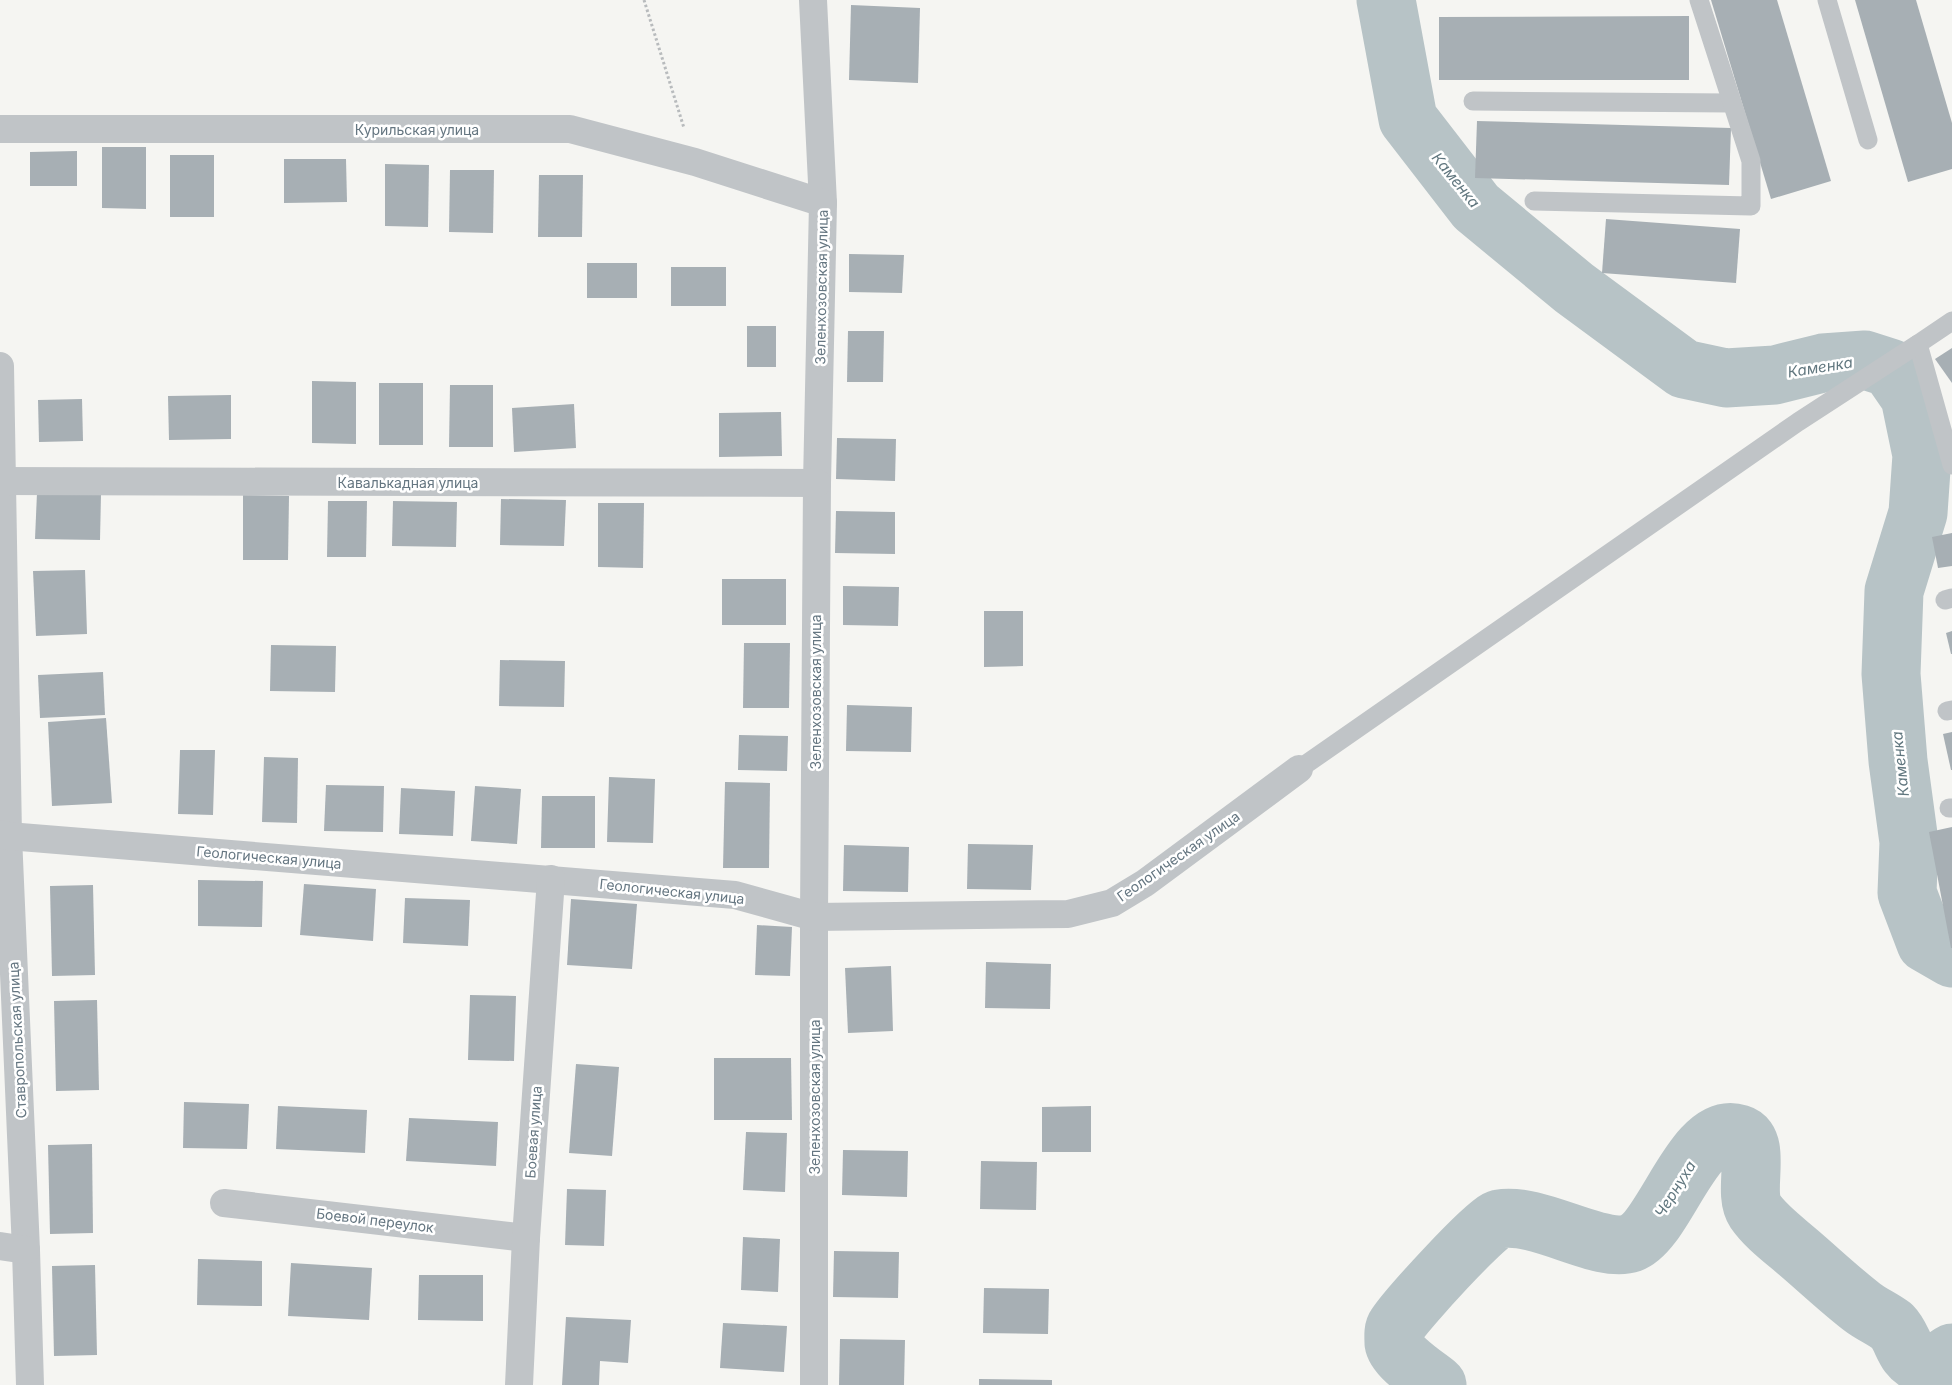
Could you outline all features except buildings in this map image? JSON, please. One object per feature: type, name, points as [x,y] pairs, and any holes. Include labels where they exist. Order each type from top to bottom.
[{"type":"street","name":"Зеленхозовская улица","points":[[813,0],[823,203],[816,483],[814,1385]]},
{"type":"street","name":"Курильская улица","points":[[0,129],[570,129],[695,162],[823,203]]},
{"type":"street","name":"Ставропольская улица","points":[[0,366],[4,835],[13,1248],[30,1385]]},
{"type":"street","name":"Кавалькадная улица","points":[[0,481],[816,483]]},
{"type":"street","name":"Геологическая улица","points":[[4,835],[735,895],[814,917],[1068,914],[1112,903],[1145,883],[1299,769]]},
{"type":"street","name":"Боевая улица","points":[[519,1385],[526,1238],[551,879]]},
{"type":"street","name":"Боевой переулок","points":[[224,1203],[526,1238]]},
{"type":"lane","points":[[1534,201],[1751,206],[1751,161],[1699,0]]},
{"type":"lane","points":[[1827,0],[1868,140]]},
{"type":"lane","points":[[1473,101],[1731,103]]},
{"type":"lane","points":[[1299,769],[1798,422],[1952,321]]},
{"type":"lane","points":[[1918,344],[1952,466]]},
{"type":"path","points":[[644,0],[695,162]]},
{"type":"waterway","name":"Каменка","points":[[1386,0],[1408,119],[1476,207],[1574,288],[1684,369],[1726,378],[1775,375],[1823,363],[1865,360],[1890,368],[1910,397],[1922,455],[1918,513],[1894,591],[1891,674],[1898,761],[1909,842],[1907,893],[1926,943],[1952,958]]},
{"type":"waterway","name":"Чернуха","points":[[1437,1385],[1400,1354],[1394,1343],[1395,1328],[1414,1303],[1446,1268],[1491,1224],[1499,1219],[1515,1218],[1550,1226],[1603,1243],[1618,1245],[1631,1243],[1644,1234],[1656,1219],[1694,1159],[1708,1143],[1723,1134],[1739,1134],[1746,1139],[1750,1146],[1750,1192],[1752,1203],[1759,1217],[1770,1228],[1854,1301],[1892,1326],[1914,1360],[1928,1364],[1937,1362],[1952,1353]]}]
